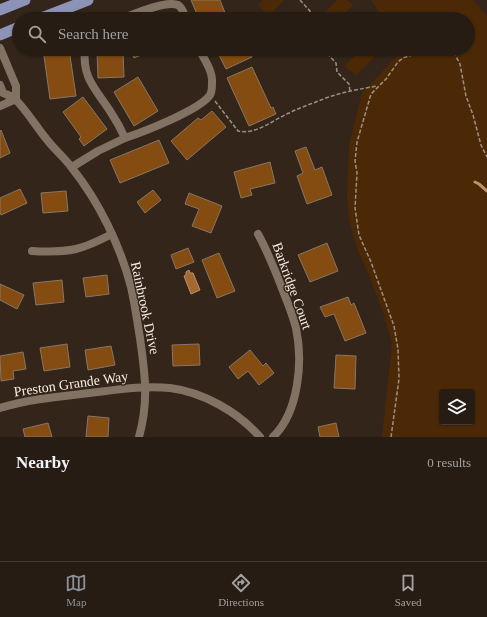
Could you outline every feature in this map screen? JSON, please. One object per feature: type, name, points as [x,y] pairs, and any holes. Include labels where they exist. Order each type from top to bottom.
[{"type":"main road","points":[[0,10],[25,0]]},
{"type":"main road","points":[[57,12],[88,0]]},
{"type":"main road","points":[[0,35],[12,30]]},
{"type":"street","points":[[139,12],[164,2],[170,2],[177,4],[182,8],[183,12]]},
{"type":"street","name":"Rainbrook Drive","points":[[0,48],[16,86],[16,99]]},
{"type":"street","points":[[85,56],[84,66],[87,77],[119,125],[125,138]]},
{"type":"street","points":[[72,167],[98,151],[158,125],[198,105],[210,95],[213,82],[202,56]]},
{"type":"street","name":"Rainbrook Drive","points":[[0,85],[3,93],[16,99],[48,141],[72,167],[91,196],[112,234],[131,287],[144,362],[146,388],[140,437]]},
{"type":"street","points":[[0,106],[16,99]]},
{"type":"street","points":[[32,251],[61,251],[77,249],[112,234]]},
{"type":"street","name":"Barkridge Court","points":[[258,234],[266,249],[289,308],[296,327],[299,344],[297,384],[293,401],[284,424],[274,437]]},
{"type":"street","name":"Preston Grande Way","points":[[0,408],[46,398],[132,388],[169,388],[210,400],[236,415],[260,437]]},
{"type":"path","points":[[300,0],[310,12]]},
{"type":"path","points":[[330,56],[336,63],[337,72],[349,84],[350,91]]},
{"type":"path","points":[[391,437],[399,379],[397,339],[372,262],[360,235],[355,208],[357,173],[355,161],[357,142],[371,94],[378,85],[386,79],[398,62],[409,56]]},
{"type":"path","points":[[456,56],[460,64],[466,96],[473,115],[480,145],[487,157]]},
{"type":"path","points":[[210,95],[238,131],[244,132],[260,127],[294,110],[328,98],[350,91],[378,85]]},
{"type":"shaded area","points":[[263,0],[284,0],[273,12],[265,12],[258,5]]},
{"type":"shaded area","points":[[337,0],[347,0],[353,5],[346,12],[326,12]]},
{"type":"shaded area","points":[[371,0],[473,0],[487,16],[487,437],[382,437],[392,343],[383,312],[357,248],[349,220],[347,195],[349,146],[362,93],[397,56],[475,56],[475,12],[379,12]]},
{"type":"shaded area","points":[[354,56],[375,56],[356,76],[345,66]]},
{"type":"shaded area","points":[[189,270],[190,273],[193,273],[200,290],[191,294],[184,276]]},
{"type":"building","points":[[191,0],[220,0],[225,12],[196,12]]},
{"type":"building","points":[[44,56],[70,56],[76,96],[50,99]]},
{"type":"building","points":[[97,56],[123,56],[124,77],[98,78]]},
{"type":"building","points":[[220,56],[252,56],[252,57],[226,69]]},
{"type":"building","points":[[252,67],[271,108],[273,107],[276,114],[249,126],[227,78]]},
{"type":"building","points":[[138,77],[158,111],[134,126],[114,92]]},
{"type":"building","points":[[83,97],[107,129],[84,146],[79,139],[81,137],[63,112]]},
{"type":"building","points":[[212,111],[226,127],[187,160],[171,141],[198,118],[201,120]]},
{"type":"building","points":[[1,130],[10,153],[0,158],[0,131]]},
{"type":"building","points":[[159,140],[169,163],[120,183],[110,160]]},
{"type":"building","points":[[306,147],[315,170],[322,167],[332,195],[307,204],[297,176],[303,173],[295,151]]},
{"type":"building","points":[[270,162],[275,183],[250,189],[252,195],[241,198],[234,172]]},
{"type":"building","points":[[20,189],[27,203],[1,215],[0,198]]},
{"type":"building","points":[[153,190],[161,200],[145,213],[137,202]]},
{"type":"building","points":[[66,191],[68,211],[43,213],[41,193]]},
{"type":"building","points":[[189,193],[222,206],[211,233],[192,226],[199,209],[185,204]]},
{"type":"building","points":[[327,243],[338,271],[310,282],[298,255]]},
{"type":"building","points":[[188,248],[194,262],[176,269],[171,255]]},
{"type":"building","points":[[219,253],[235,291],[217,298],[202,260]]},
{"type":"building","points":[[107,275],[109,294],[86,297],[83,278]]},
{"type":"building","points":[[62,280],[64,302],[36,305],[33,283]]},
{"type":"building","points":[[0,284],[24,295],[17,309],[0,300]]},
{"type":"building","points":[[348,297],[351,305],[354,303],[366,333],[345,341],[334,314],[325,317],[320,307]]},
{"type":"building","points":[[67,344],[70,367],[44,371],[40,348]]},
{"type":"building","points":[[199,344],[200,365],[173,366],[172,345]]},
{"type":"building","points":[[111,346],[115,365],[88,370],[85,350]]},
{"type":"building","points":[[250,350],[263,366],[266,363],[274,373],[259,385],[248,371],[238,379],[229,367]]},
{"type":"building","points":[[23,352],[26,369],[13,371],[14,379],[1,381],[0,356]]},
{"type":"building","points":[[336,355],[356,356],[355,389],[334,388]]},
{"type":"building","points":[[88,416],[109,418],[108,437],[86,437]]},
{"type":"building","points":[[48,423],[52,437],[25,437],[23,429]]},
{"type":"building","points":[[336,423],[339,437],[320,437],[318,427]]},
{"type":"waterway","points":[[475,182],[487,191]]}]
